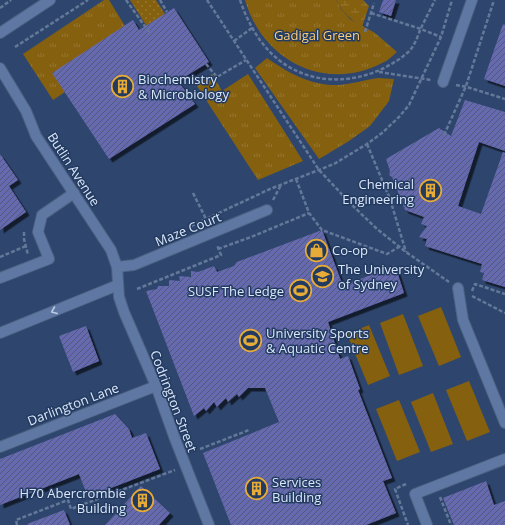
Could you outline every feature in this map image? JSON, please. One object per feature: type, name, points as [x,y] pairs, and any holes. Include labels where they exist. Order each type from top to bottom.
[{"type":"street","points":[[0,32],[50,0]]},
{"type":"street","points":[[443,82],[472,0]]},
{"type":"street","name":"Butlin Avenue","points":[[0,68],[26,111],[36,136],[107,242],[117,267],[118,285]]},
{"type":"street","points":[[0,278],[49,258],[38,232],[42,215],[74,193]]},
{"type":"street","name":"Maze Court","points":[[117,267],[134,265],[267,210]]},
{"type":"street","points":[[0,332],[118,285]]},
{"type":"street","name":"Codrington Street","points":[[118,285],[119,297],[124,312],[156,386],[209,525]]},
{"type":"street","points":[[458,288],[463,320],[505,423]]},
{"type":"street","name":"Darlington Lane","points":[[0,447],[156,386]]},
{"type":"street","points":[[427,525],[415,494],[505,459]]},
{"type":"path","points":[[0,8],[11,0]]},
{"type":"path","points":[[15,47],[88,0]]},
{"type":"path","points":[[126,0],[149,32]]},
{"type":"path","points":[[160,0],[167,12]]},
{"type":"path","points":[[207,0],[319,170],[353,206],[406,252],[458,288],[505,313]]},
{"type":"path","points":[[240,0],[252,28],[272,54],[285,64],[302,73],[333,80],[369,75],[398,61],[411,49],[435,0]]},
{"type":"path","points":[[188,227],[270,189],[334,164],[382,133],[409,105],[441,37],[452,0]]},
{"type":"path","points":[[444,135],[466,86],[494,0]]},
{"type":"path","points":[[365,32],[374,3]]},
{"type":"path","points":[[371,13],[441,37]]},
{"type":"path","points":[[234,42],[252,28]]},
{"type":"path","points":[[206,64],[217,77],[246,60]]},
{"type":"path","points":[[377,72],[466,86],[505,99]]},
{"type":"path","points":[[367,144],[390,199],[406,252]]},
{"type":"path","points":[[296,179],[309,213],[322,230],[387,254],[399,247]]},
{"type":"path","points":[[193,193],[206,219]]},
{"type":"path","points":[[218,249],[309,213]]},
{"type":"path","points":[[137,289],[221,254],[211,234],[202,221]]},
{"type":"path","points":[[0,257],[26,246]]},
{"type":"path","points":[[475,284],[505,294]]},
{"type":"path","points":[[200,449],[249,430]]},
{"type":"path","points":[[17,525],[16,520],[68,500],[71,509],[167,473]]},
{"type":"path","points":[[397,494],[408,525]]},
{"type":"path","points":[[440,496],[451,525]]},
{"type":"green space","points":[[104,0],[109,0],[125,26],[65,92],[53,100],[23,54]]},
{"type":"green space","points":[[130,0],[156,0],[165,14],[149,30]]},
{"type":"green space","name":"Gadigal Green","points":[[245,0],[336,0],[341,9],[350,19],[375,33],[397,52],[388,60],[360,71],[339,74],[318,72],[298,65],[281,54],[266,39],[253,21]]},
{"type":"green space","points":[[336,0],[363,0],[369,6],[362,27],[347,15]]},
{"type":"green space","name":"Gadigal Green","points":[[267,58],[283,69],[301,78],[328,85],[348,84],[378,78],[394,79],[389,101],[370,126],[319,159],[255,68]]},
{"type":"green space","points":[[212,74],[222,91],[248,74],[303,161],[258,180],[197,86]]},
{"type":"green space","points":[[441,307],[461,357],[439,366],[418,316]]},
{"type":"green space","points":[[403,314],[423,366],[399,375],[380,323]]},
{"type":"green space","points":[[369,325],[390,376],[368,385],[347,334]]},
{"type":"green space","points":[[469,381],[490,432],[467,441],[446,390]]},
{"type":"green space","points":[[433,393],[453,444],[431,452],[411,402]]},
{"type":"green space","points":[[399,400],[420,452],[397,461],[376,409]]},
{"type":"building","points":[[383,0],[396,0],[391,16],[379,12]]},
{"type":"building","name":"Biochemistry & Microbiology","points":[[174,8],[209,62],[178,81],[195,104],[109,159],[52,73],[133,20],[139,30]]},
{"type":"building","points":[[503,24],[505,25],[505,86],[484,79]]},
{"type":"building","name":"Chemical Engineering","points":[[465,100],[505,112],[505,151],[479,142],[458,206],[481,214],[503,152],[505,153],[505,287],[482,280],[484,273],[480,272],[482,264],[425,246],[427,239],[419,237],[427,226],[421,224],[424,217],[405,210],[392,177],[389,175],[390,171],[386,159],[439,128],[451,136]]},
{"type":"building","points":[[0,154],[18,180],[9,186],[26,212],[0,230]]},
{"type":"building","points":[[322,230],[343,286],[395,265],[404,293],[328,322],[340,359],[348,356],[360,389],[358,390],[392,478],[383,481],[396,513],[366,525],[231,525],[203,453],[279,422],[265,388],[248,388],[239,397],[237,394],[228,402],[226,398],[217,407],[214,402],[206,411],[204,408],[194,416],[146,291],[157,289],[158,286],[169,286],[169,280],[180,281],[179,276],[191,277],[191,271],[198,272],[214,266],[217,272],[234,266],[237,262]]},
{"type":"building","points":[[86,326],[99,361],[73,372],[59,336]]},
{"type":"building","points":[[115,414],[129,429],[132,438],[146,433],[160,469],[88,497],[79,474],[0,505],[0,459]]},
{"type":"building","points":[[486,481],[494,505],[505,501],[505,525],[454,525],[443,498]]},
{"type":"building","name":"H70 Abercrombie Building","points":[[141,486],[170,513],[159,525],[105,525]]},
{"type":"building","name":"H70 Abercrombie Building","points":[[64,510],[70,525],[27,524]]},
{"type":"place","name":"Biochemistry & Microbiology","points":[[122,86]]},
{"type":"place","name":"Chemical Engineering","points":[[430,191]]},
{"type":"place","name":"Co-op","points":[[317,250]]},
{"type":"place","name":"The University of Sydney","points":[[323,276]]},
{"type":"place","name":"SUSF The Ledge","points":[[300,291]]},
{"type":"place","name":"University Sports & Aquatic Centre","points":[[250,340]]},
{"type":"place","name":"Services Building","points":[[256,489]]},
{"type":"place","name":"H70 Abercrombie Building","points":[[142,500]]}]
